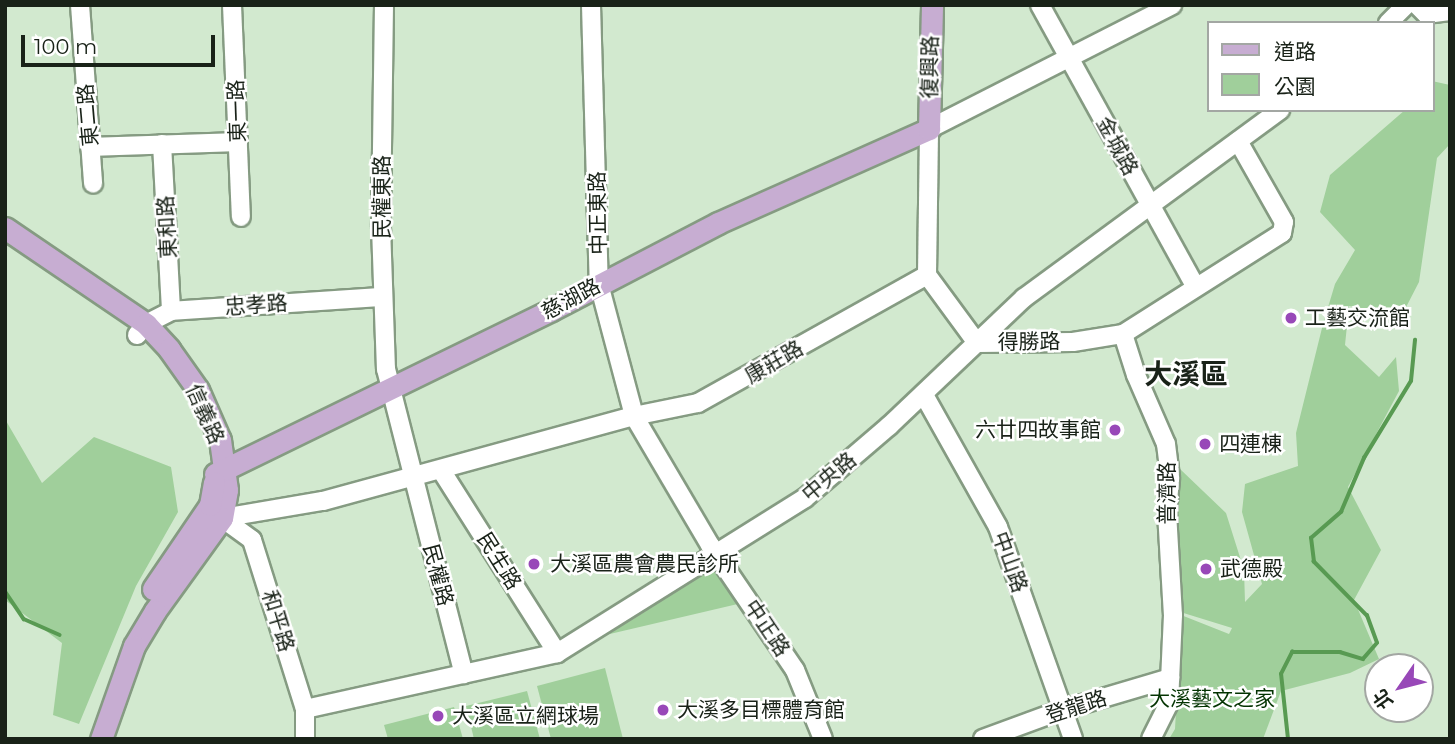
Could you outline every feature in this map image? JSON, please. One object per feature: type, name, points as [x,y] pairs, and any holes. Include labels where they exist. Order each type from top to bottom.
[{"type":"main road","name":"復興路","points":[[929,129],[932,5]]},
{"type":"main road","name":"慈湖路","points":[[220,472],[718,223],[929,129]]},
{"type":"main road","name":"信義路","points":[[5,228],[169,349],[198,390],[220,440],[220,472],[210,505],[213,517],[134,646],[101,739]]},
{"type":"main road","name":"信義路","points":[[5,244],[141,329]]},
{"type":"main road","name":"信義路","points":[[90,739],[125,642],[144,604],[213,517]]},
{"type":"street","name":"東二路","points":[[80,5],[93,184]]},
{"type":"street","name":"東一路","points":[[232,5],[241,217]]},
{"type":"street","name":"民權東路","points":[[384,5],[381,136],[383,297],[389,389]]},
{"type":"street","name":"中正東路","points":[[592,5],[599,284],[634,416]]},
{"type":"street","name":"金城路","points":[[1040,5],[1195,286]]},
{"type":"street","points":[[927,275],[929,129],[1172,5]]},
{"type":"street","points":[[1390,21],[1406,5]]},
{"type":"street","points":[[1417,5],[1426,14],[1450,11]]},
{"type":"street","name":"中央路","points":[[305,709],[557,653],[805,498],[924,395],[1024,298],[1277,112]]},
{"type":"street","points":[[1123,334],[1282,233],[1284,222],[1238,141]]},
{"type":"street","points":[[90,146],[238,142]]},
{"type":"street","name":"東和路","points":[[162,144],[171,311]]},
{"type":"street","name":"得勝路","points":[[927,275],[977,343],[1073,342],[1123,334]]},
{"type":"street","name":"康莊路","points":[[213,517],[323,501],[634,416],[698,403],[927,275]]},
{"type":"street","name":"忠孝路","points":[[141,329],[171,311],[383,297]]},
{"type":"street","name":"普濟路","points":[[1123,334],[1166,444],[1170,478],[1167,512],[1168,572],[1173,615],[1169,703],[1151,739]]},
{"type":"street","name":"民權路","points":[[389,389],[464,674]]},
{"type":"street","name":"中山路","points":[[924,395],[998,527],[1073,739]]},
{"type":"street","name":"中正路","points":[[634,416],[718,554],[795,670],[823,739]]},
{"type":"street","name":"民生路","points":[[441,470],[557,653]]},
{"type":"street","name":"和平路","points":[[213,517],[252,540],[305,709],[305,739]]},
{"type":"street","name":"登龍路","points":[[983,739],[1062,710],[1170,678]]},
{"type":"green space","name":"大溪藝文之家","points":[[1434,81],[1450,85],[1450,144],[1437,158],[1419,282],[1402,315],[1349,306],[1345,345],[1379,377],[1396,357],[1399,391],[1348,487],[1381,550],[1354,600],[1376,653],[1364,653],[1364,666],[1350,673],[1281,691],[1263,739],[1169,739],[1175,729],[1181,615],[1229,634],[1232,628],[1177,611],[1157,447],[1226,513],[1244,570],[1245,602],[1262,584],[1242,512],[1245,484],[1298,466],[1296,433],[1323,324],[1335,284],[1355,250],[1320,212],[1330,175],[1403,112],[1434,112]]},
{"type":"green space","points":[[5,419],[42,483],[94,437],[171,467],[178,512],[136,586],[79,724],[53,715],[62,643],[5,600]]},
{"type":"green space","points":[[718,558],[742,603],[597,637]]},
{"type":"green space","points":[[605,668],[623,739],[551,739],[537,686]]},
{"type":"green space","points":[[527,691],[540,739],[474,739],[466,706]]},
{"type":"green space","name":"大溪區立網球場","points":[[454,707],[463,739],[388,739],[384,725]]},
{"type":"waterway","points":[[1288,739],[1281,674],[1292,652],[1340,652],[1363,659],[1377,643],[1367,616],[1314,562],[1311,538],[1341,512],[1364,458],[1411,381],[1415,340]]},
{"type":"waterway","points":[[5,591],[24,619],[60,635]]},
{"type":"place","name":"工藝交流館","points":[[1291,318]]},
{"type":"place","name":"六廿四故事館","points":[[1115,430]]},
{"type":"place","name":"四連棟","points":[[1205,444]]},
{"type":"place","name":"大溪區農會農民診所","points":[[534,564]]},
{"type":"place","name":"武德殿","points":[[1206,569]]},
{"type":"place","name":"大溪多目標體育館","points":[[663,710]]},
{"type":"place","name":"大溪區立網球場","points":[[438,716]]},
{"type":"district","name":"大溪區","points":[[1186,374]]}]
